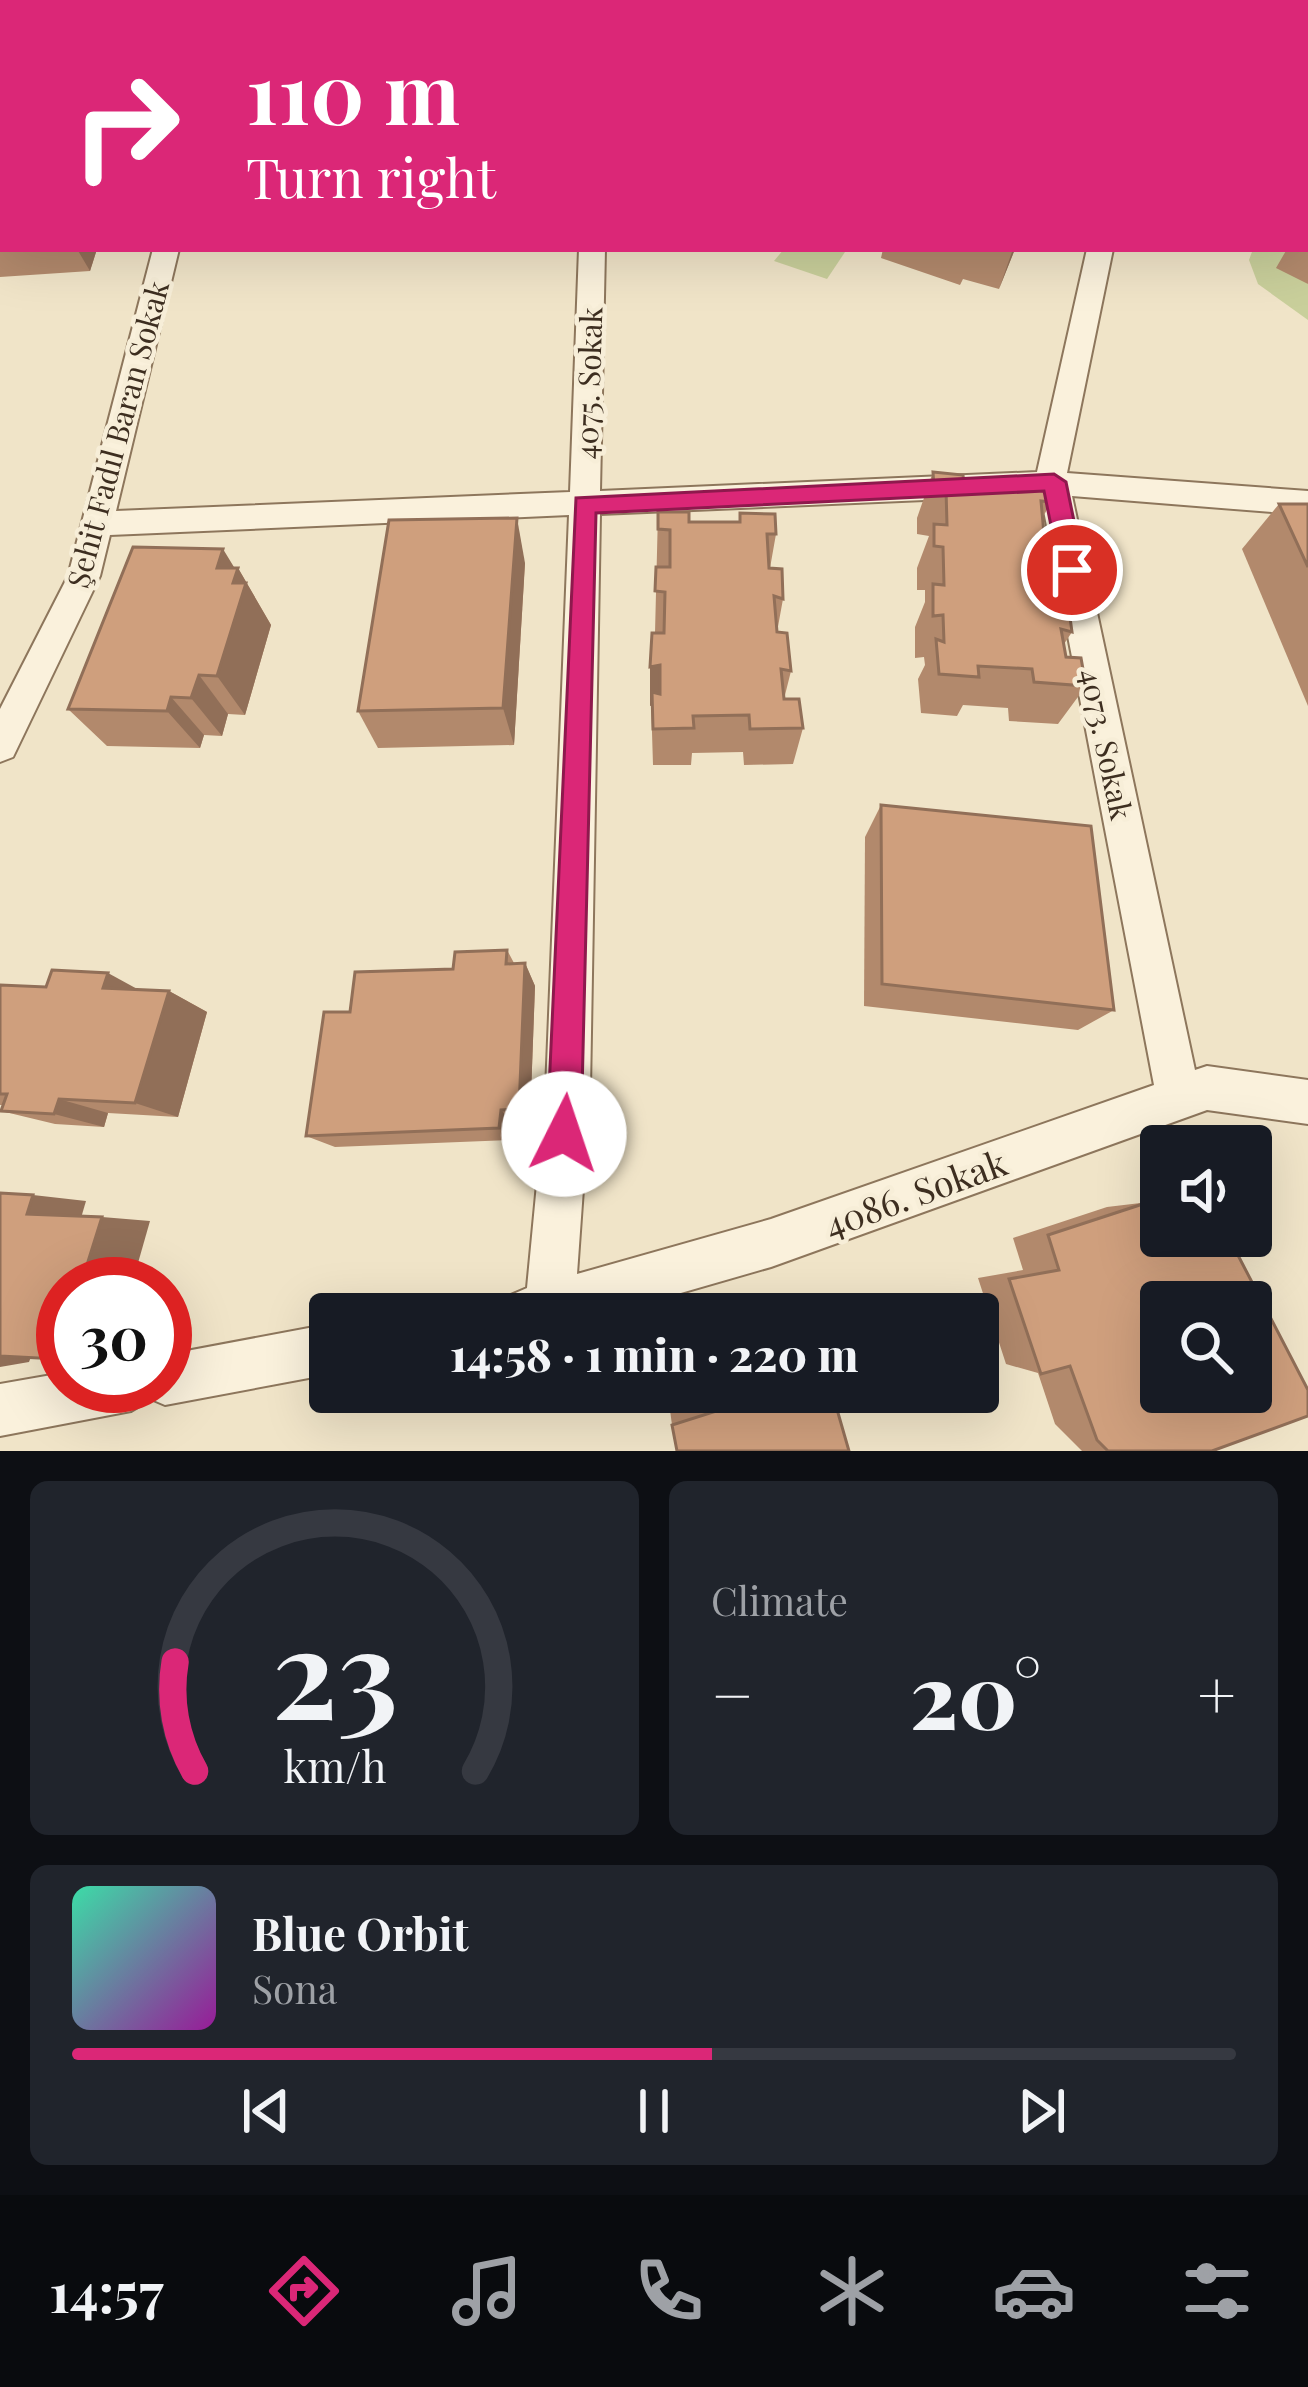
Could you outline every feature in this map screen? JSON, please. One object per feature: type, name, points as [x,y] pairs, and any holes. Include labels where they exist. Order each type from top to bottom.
[{"type":"street","name":"Şehit Fadıl Baran Sokak","points":[[0,746],[84,577],[165,252]]},
{"type":"street","name":"4075. Sokak","points":[[539,1293],[568,1090],[592,252]]},
{"type":"street","name":"4073. Sokak","points":[[1099,252],[1051,468],[1180,1098]]},
{"type":"street","points":[[97,524],[1054,482],[1308,503]]},
{"type":"street","name":"4086. Sokak","points":[[598,1293],[771,1243],[1207,1088],[1308,1102]]},
{"type":"street","points":[[192,1375],[309,1353]]},
{"type":"street","points":[[0,1410],[36,1403]]},
{"type":"green space","points":[[782,252],[845,252],[827,279],[774,261]]},
{"type":"green space","points":[[1252,252],[1298,252],[1308,284],[1308,320],[1258,284],[1249,260]]},
{"type":"building","points":[[933,472],[963,475],[964,484],[1014,488],[1013,479],[1048,482],[1051,502],[1041,501],[1044,534],[1057,535],[1060,564],[1051,560],[1056,595],[1067,596],[1072,632],[1061,629],[1066,657],[1081,658],[1086,686],[1034,682],[1032,669],[978,666],[979,677],[939,674],[936,639],[944,642],[943,615],[933,616],[933,584],[944,585],[943,547],[934,546],[934,524],[947,525],[946,489],[934,488]]},
{"type":"building","points":[[1279,504],[1308,504],[1308,567]]},
{"type":"building","points":[[658,512],[689,512],[689,522],[740,522],[740,513],[775,514],[776,534],[767,534],[769,568],[782,569],[783,599],[774,596],[777,632],[787,633],[791,671],[781,669],[784,699],[799,699],[803,728],[750,729],[749,715],[693,716],[694,728],[653,729],[652,692],[660,694],[660,665],[650,667],[652,633],[664,633],[665,592],[655,591],[656,567],[670,567],[670,530],[658,529]]},
{"type":"building","points":[[517,518],[503,708],[358,711],[389,520]]},
{"type":"building","points":[[133,547],[223,549],[217,568],[238,568],[233,583],[246,583],[217,676],[199,675],[191,698],[171,697],[167,711],[68,709]]},
{"type":"building","points":[[881,805],[1091,826],[1114,1010],[882,984]]},
{"type":"building","points":[[507,950],[506,964],[525,963],[519,1109],[501,1110],[499,1128],[306,1136],[324,1012],[350,1012],[355,972],[453,969],[455,952]]},
{"type":"building","points":[[52,970],[108,973],[103,988],[169,991],[135,1103],[59,1099],[54,1114],[1,1111],[7,1094],[0,1094],[0,985],[46,987]]},
{"type":"building","points":[[0,1193],[33,1195],[27,1214],[102,1217],[89,1257],[36,1257],[36,1358],[0,1356]]},
{"type":"building","points":[[1140,1205],[1140,1257],[1239,1257],[1251,1281],[1140,1281],[1140,1413],[1272,1413],[1272,1321],[1308,1390],[1308,1416],[1212,1451],[1108,1451],[1097,1440],[1070,1366],[1041,1374],[1009,1279],[1059,1270],[1048,1235]]},
{"type":"building","points":[[710,1413],[838,1413],[849,1451],[677,1451],[672,1425]]},
{"type":"route","points":[[564,1134],[585,505],[1054,482],[1072,570]]}]
